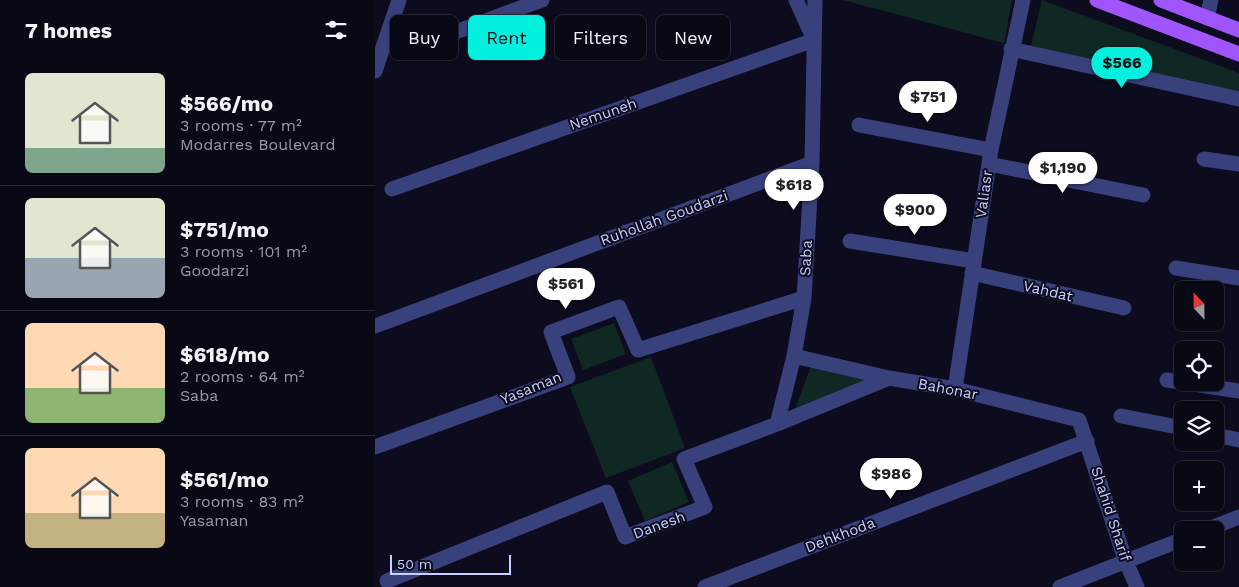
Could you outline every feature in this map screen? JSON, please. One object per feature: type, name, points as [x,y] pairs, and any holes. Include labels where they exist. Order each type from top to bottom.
[{"type":"main road","points":[[1097,0],[1239,54]]},
{"type":"main road","points":[[1161,0],[1239,30]]},
{"type":"street","points":[[375,71],[399,0]]},
{"type":"street","points":[[458,31],[542,0]]},
{"type":"street","points":[[796,0],[814,40]]},
{"type":"street","name":"Saba","points":[[777,424],[794,356],[804,298],[812,163],[815,0]]},
{"type":"street","name":"Valiasr","points":[[955,389],[990,157],[1011,49],[1023,0]]},
{"type":"street","points":[[1207,18],[1211,0]]},
{"type":"street","name":"Nemuneh","points":[[392,189],[814,40]]},
{"type":"street","points":[[1011,49],[1239,99]]},
{"type":"street","points":[[859,125],[1143,195]]},
{"type":"street","points":[[1204,159],[1239,164]]},
{"type":"street","name":"Ruhollah Goudarzi","points":[[375,326],[812,163]]},
{"type":"street","name":"Vahdat","points":[[850,241],[973,267],[1124,308]]},
{"type":"street","points":[[1176,268],[1239,278]]},
{"type":"street","name":"Yasaman","points":[[375,447],[568,377],[551,332],[619,307],[638,350],[804,298]]},
{"type":"street","name":"Bahonar","points":[[794,356],[889,378],[955,389],[1079,420],[1087,441]]},
{"type":"street","name":"Danesh","points":[[386,581],[607,492],[625,537],[705,507],[684,459],[777,424],[889,378]]},
{"type":"street","points":[[1167,380],[1239,391]]},
{"type":"street","points":[[1121,416],[1174,426]]},
{"type":"street","points":[[1224,437],[1239,440]]},
{"type":"street","name":"Shahid Sharif","points":[[1087,441],[1126,562],[1137,587]]},
{"type":"street","name":"Dehkhoda","points":[[705,587],[1087,441]]},
{"type":"street","points":[[1224,523],[1239,517]]},
{"type":"street","points":[[1060,587],[1174,543]]},
{"type":"green space","points":[[843,0],[1012,0],[1004,43]]},
{"type":"green space","points":[[1042,0],[1239,73],[1239,93],[1030,50]]},
{"type":"green space","points":[[614,323],[626,354],[583,370],[571,339]]},
{"type":"green space","points":[[651,357],[685,448],[606,478],[570,387]]},
{"type":"green space","points":[[811,366],[865,380],[795,409]]},
{"type":"green space","points":[[672,462],[689,502],[645,521],[628,481]]}]
